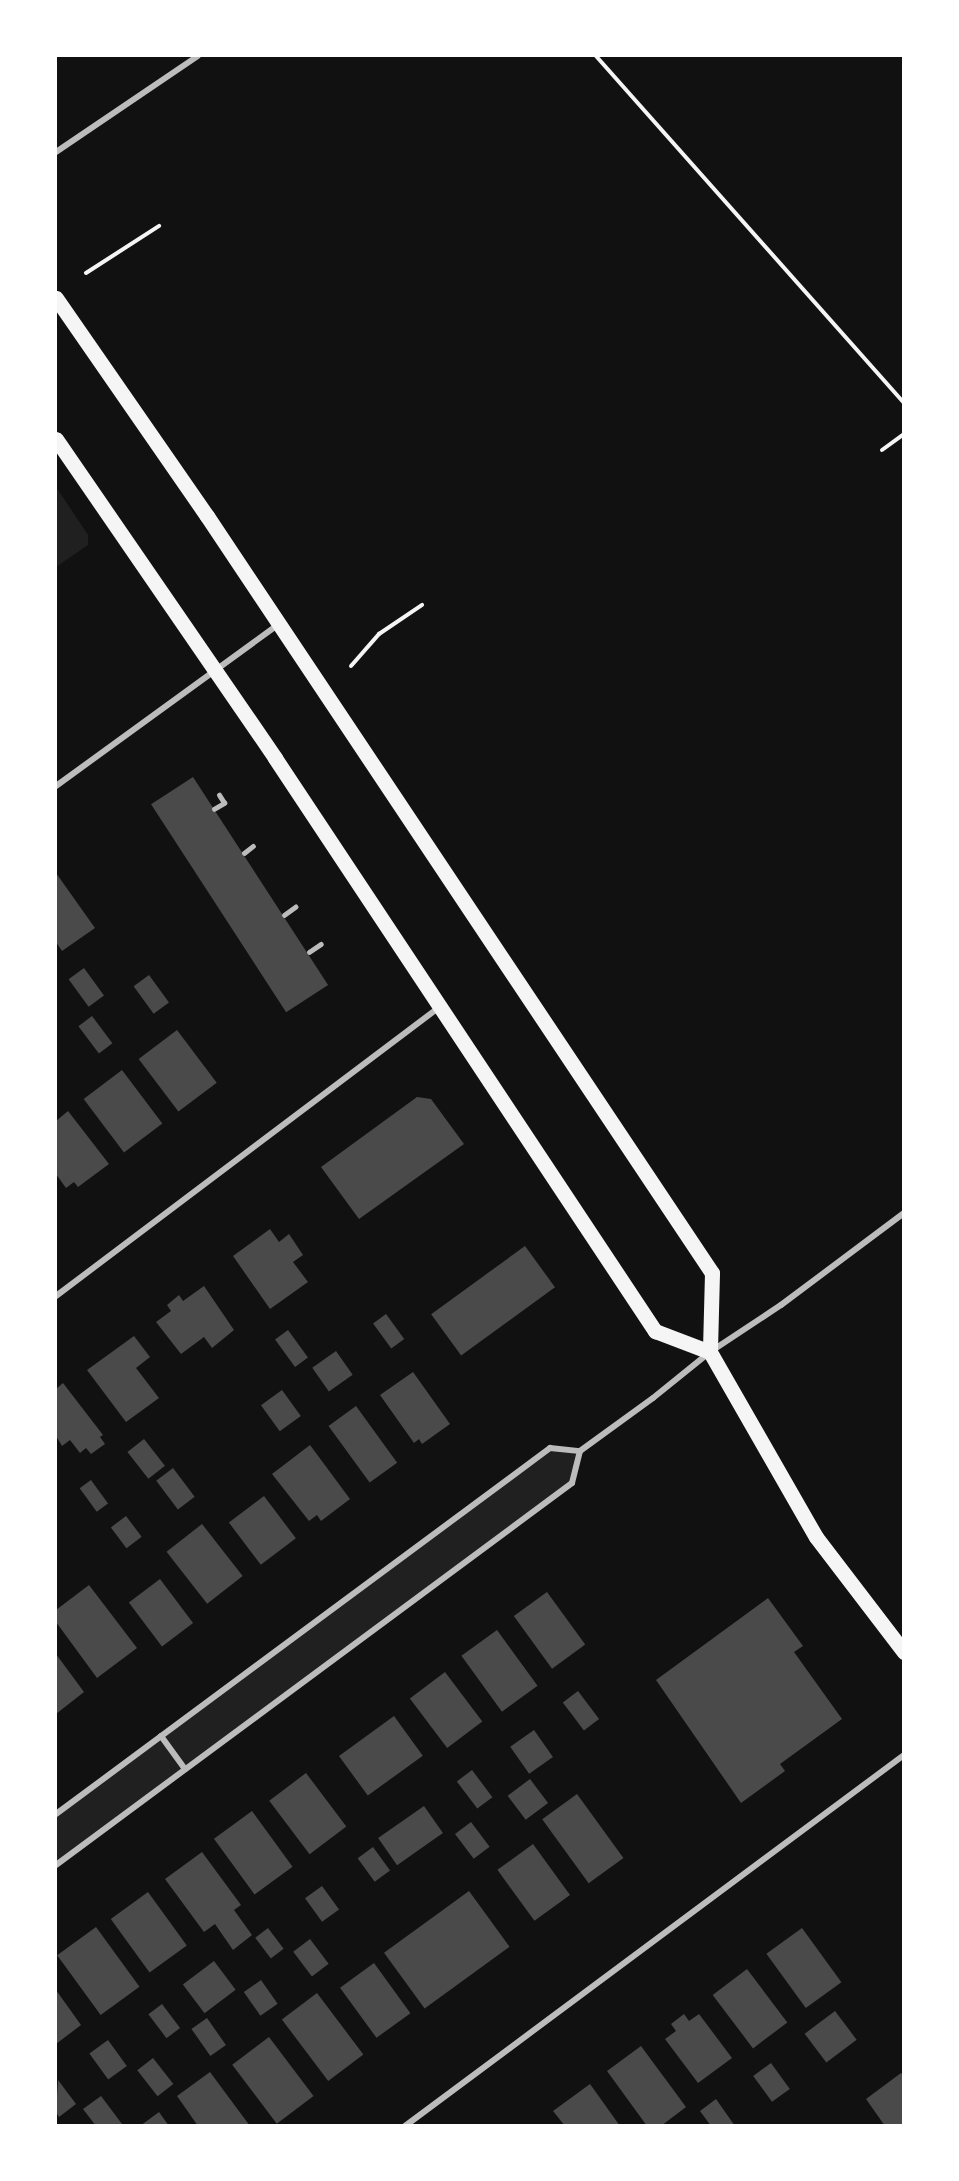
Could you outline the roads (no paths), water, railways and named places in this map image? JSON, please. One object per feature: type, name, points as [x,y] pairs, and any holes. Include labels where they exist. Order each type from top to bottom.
[{"type":"main road","points":[[56,298],[279,624],[712,1273],[710,1352],[816,1537],[903,1652]]},
{"type":"main road","points":[[56,439],[215,670],[655,1331],[710,1352]]},
{"type":"street","points":[[56,152],[198,56]]},
{"type":"street","points":[[56,786],[279,624]]},
{"type":"street","points":[[56,1296],[439,1007]]},
{"type":"street","points":[[56,1865],[572,1483],[580,1451],[653,1398],[710,1352],[782,1305],[903,1213]]},
{"type":"street","points":[[56,1814],[550,1448],[580,1451]]},
{"type":"street","points":[[161,1736],[185,1769]]},
{"type":"street","points":[[405,2126],[903,1755]]},
{"type":"lane","points":[[214,809],[224,803],[219,795]]},
{"type":"lane","points":[[244,853],[254,846]]},
{"type":"lane","points":[[284,915],[295,907]]},
{"type":"lane","points":[[309,952],[321,944]]}]
